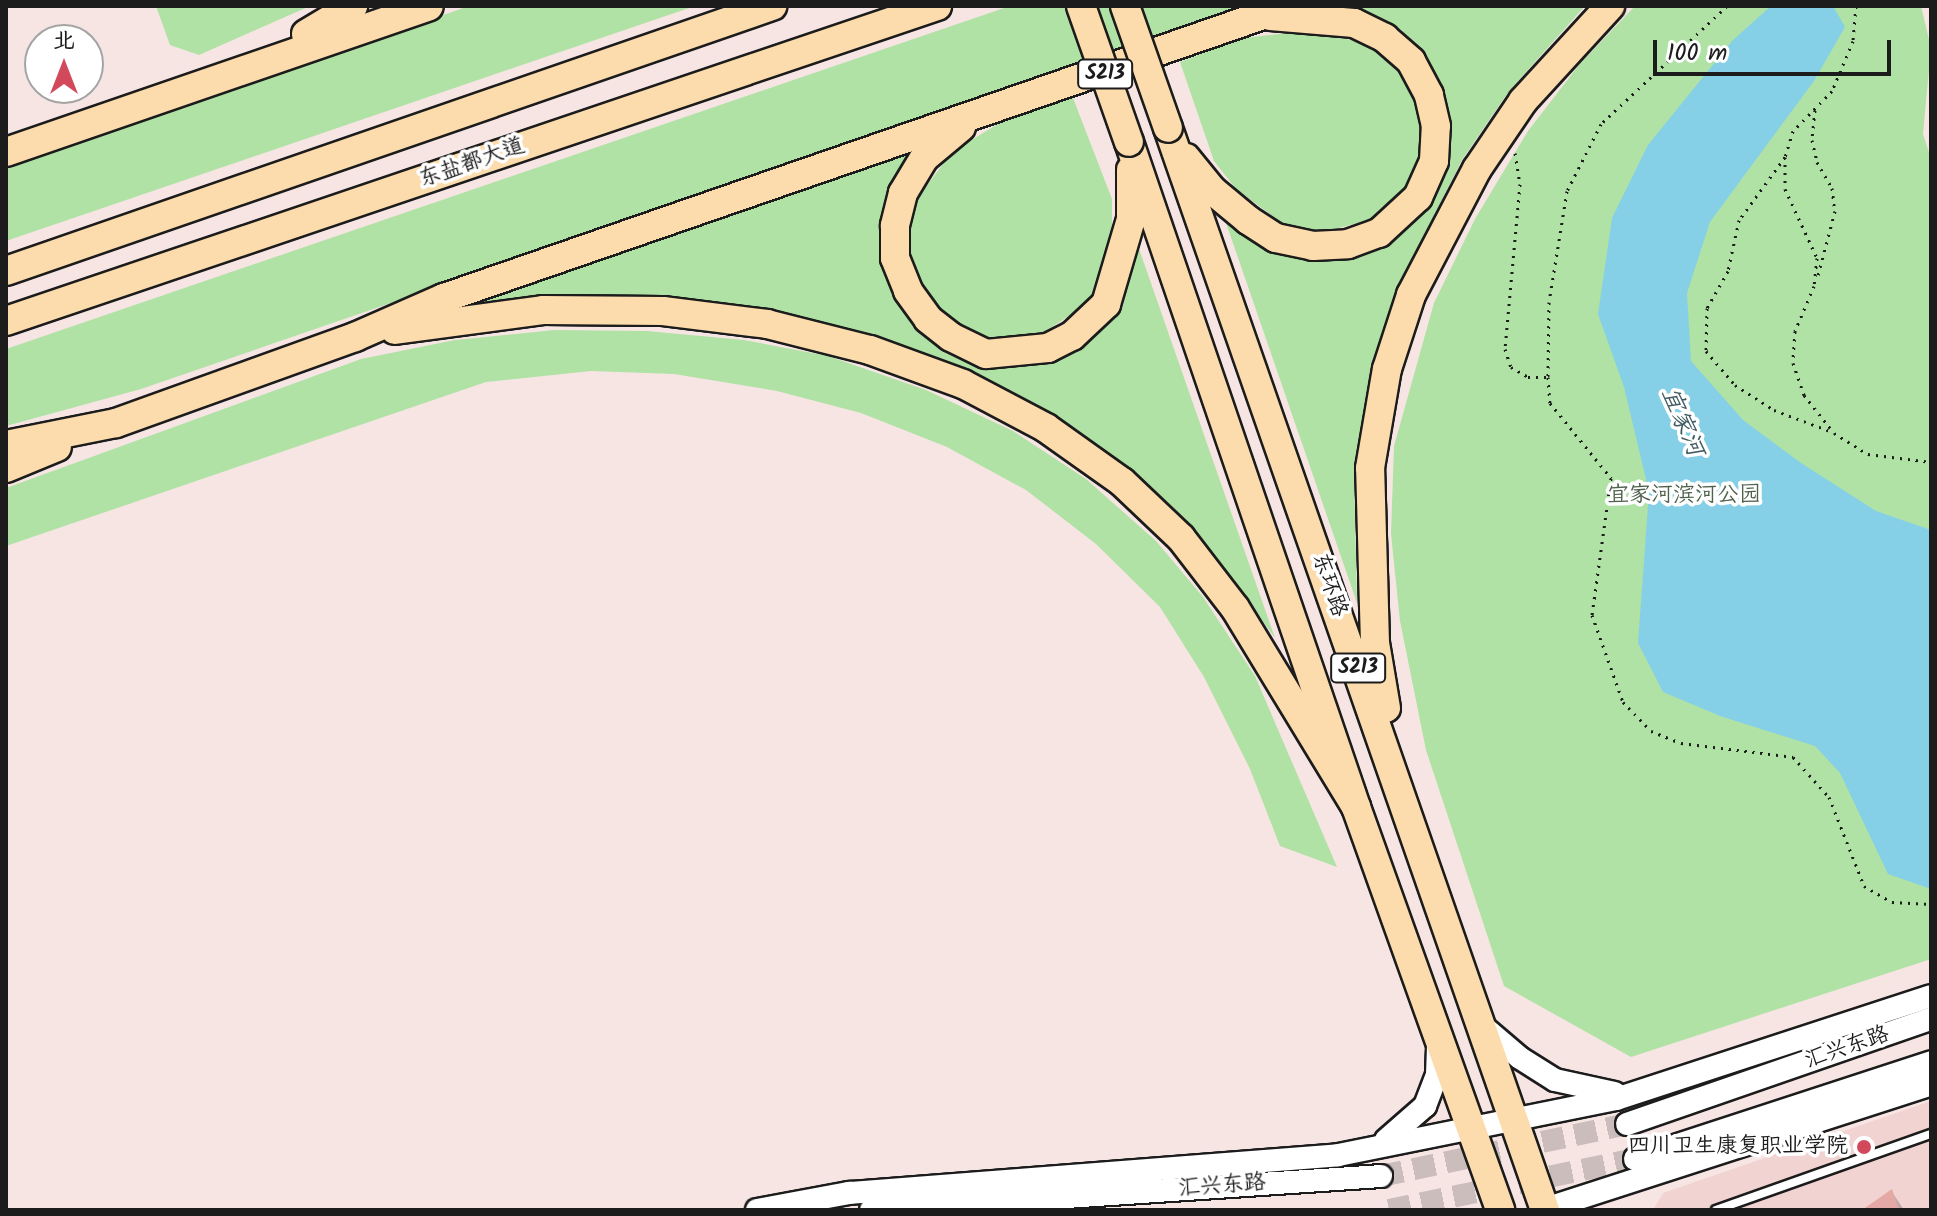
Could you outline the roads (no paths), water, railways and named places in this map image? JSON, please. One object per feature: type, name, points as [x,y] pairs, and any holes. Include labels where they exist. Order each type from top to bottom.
[{"type":"highway","points":[[260,60],[353,6]]},
{"type":"highway","points":[[13,147],[260,60],[429,6]]},
{"type":"highway","points":[[6,271],[772,6]]},
{"type":"highway","name":"东盐都大道","points":[[6,321],[937,6]]},
{"type":"highway","name":"东环路","points":[[1081,6],[1356,807],[1500,1210]]},
{"type":"highway","name":"东环路","points":[[1125,6],[1400,788],[1544,1210]]},
{"type":"highway","points":[[9,460],[355,337],[444,298],[1289,6]]},
{"type":"highway","points":[[1400,788],[1375,643],[1370,468],[1387,369],[1411,295],[1442,229],[1506,126],[1610,6]]},
{"type":"highway","points":[[1168,128],[1212,190],[1276,238],[1313,246],[1348,244],[1379,233],[1418,197],[1434,161],[1436,126],[1429,95],[1411,61],[1385,38],[1354,23],[1293,15],[1257,17]]},
{"type":"highway","points":[[990,110],[950,134],[924,158],[903,193],[895,226],[895,258],[908,291],[928,319],[951,337],[986,354],[1048,348],[1072,336],[1106,304],[1131,219],[1129,142]]},
{"type":"highway","points":[[355,337],[543,310],[663,311],[767,324],[870,350],[963,384],[1046,428],[1122,482],[1181,538],[1244,621],[1356,807]]},
{"type":"highway","points":[[1221,407],[1262,392]]},
{"type":"main road","points":[[757,1210],[849,1193],[1338,1155],[1632,1094],[1931,996]]},
{"type":"main road","name":"汇兴东路","points":[[1627,1124],[1931,1019]]},
{"type":"main road","points":[[1480,1024],[1520,1058],[1555,1080],[1590,1090],[1632,1094]]},
{"type":"main road","points":[[1375,1147],[1405,1128],[1425,1106],[1437,1075],[1438,1034]]},
{"type":"main road","name":"汇兴东路","points":[[1639,1170],[1931,1062]]},
{"type":"main road","points":[[1544,1210],[1639,1170],[1931,1084]]},
{"type":"main road","points":[[1610,1210],[1639,1170]]},
{"type":"main road","name":"汇兴东路","points":[[871,1210],[1381,1176]]},
{"type":"lane","points":[[1716,1210],[1931,1134]]},
{"type":"water","name":"宜家河","points":[[1771,6],[1833,6],[1845,27],[1814,81],[1710,222],[1687,293],[1691,361],[1743,420],[1801,463],[1876,511],[1931,530],[1931,889],[1888,874],[1840,773],[1815,746],[1720,716],[1663,692],[1638,643],[1649,492],[1624,387],[1598,314],[1612,218],[1648,145],[1733,40]]},
{"type":"tunnel","points":[[1381,1176],[1627,1124]]},
{"type":"tunnel","points":[[1389,1210],[1635,1159]]},
{"type":"place","name":"四川卫生康复职业学院","points":[[1864,1147]]},
{"type":"park label","name":"宜家河滨河公园","points":[[1684,496]]}]
